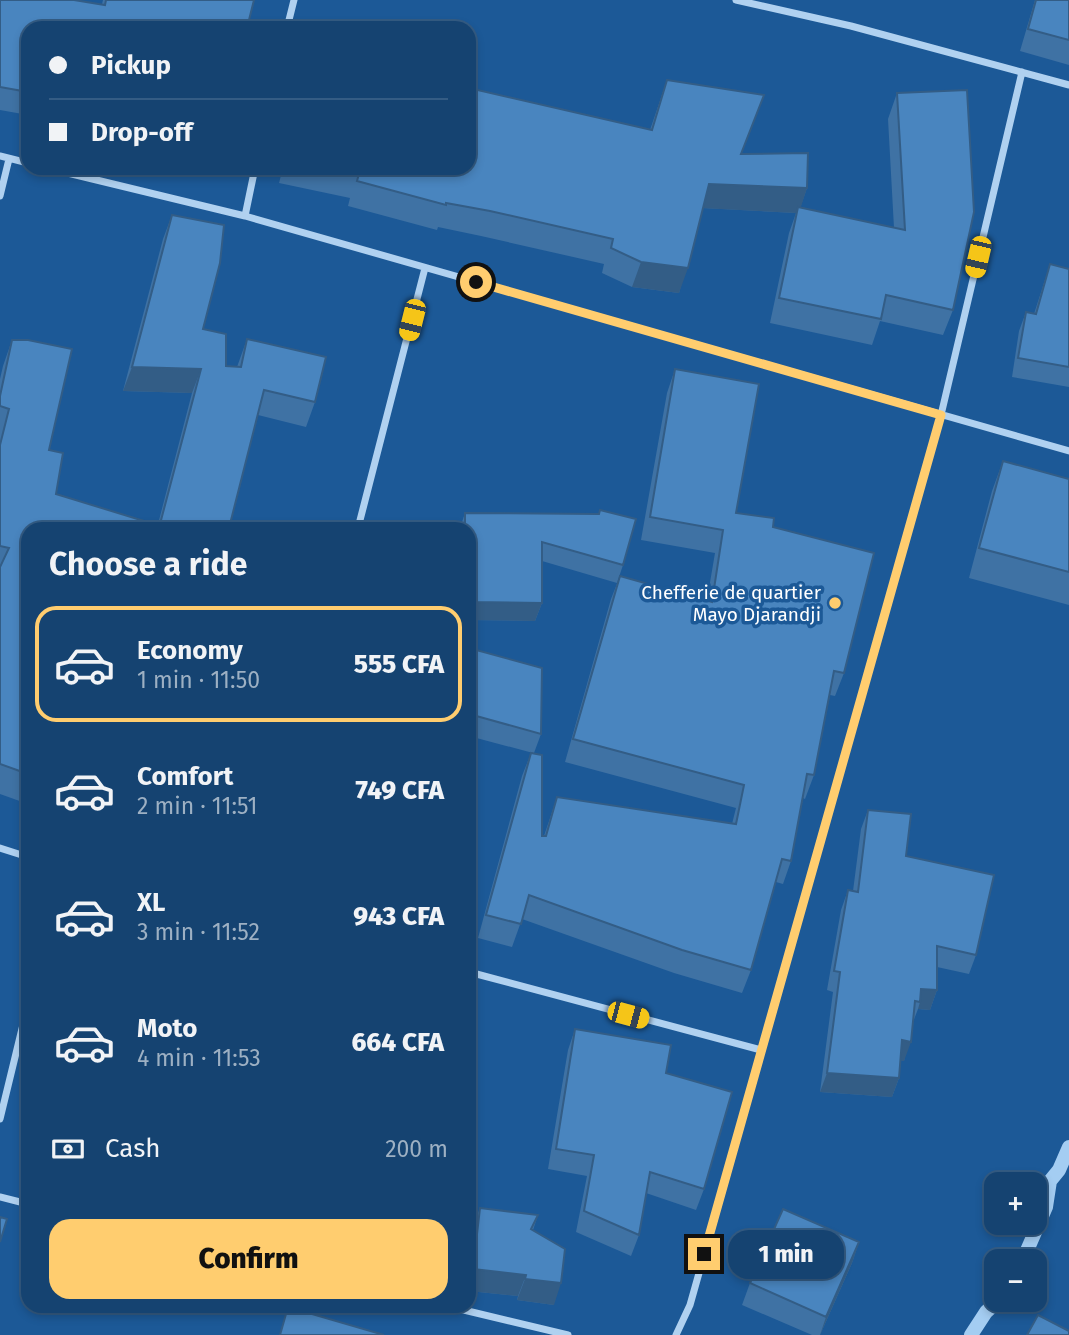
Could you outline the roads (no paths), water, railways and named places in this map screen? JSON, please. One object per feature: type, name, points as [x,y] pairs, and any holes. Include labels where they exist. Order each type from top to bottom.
[{"type":"street","points":[[290,21],[294,0]]},
{"type":"street","points":[[736,0],[851,26],[1069,85]]},
{"type":"street","points":[[676,1335],[690,1305],[941,415],[1022,72]]},
{"type":"street","points":[[0,196],[4,157],[21,161]]},
{"type":"street","points":[[76,175],[244,216],[1069,451]]},
{"type":"street","points":[[244,216],[254,175]]},
{"type":"street","points":[[360,522],[425,268]]},
{"type":"street","points":[[0,848],[21,855]]},
{"type":"street","points":[[476,974],[761,1051]]},
{"type":"street","points":[[0,1119],[21,1033]]},
{"type":"street","points":[[0,1197],[21,1202]]},
{"type":"street","points":[[476,1313],[568,1335]]},
{"type":"waterway","points":[[1028,1249],[1046,1207],[1050,1181],[1059,1170],[1069,1147]]},
{"type":"waterway","points":[[971,1335],[986,1312]]},
{"type":"place","name":"Chefferie de quartier Mayo Djarandji","points":[[835,603]]}]
